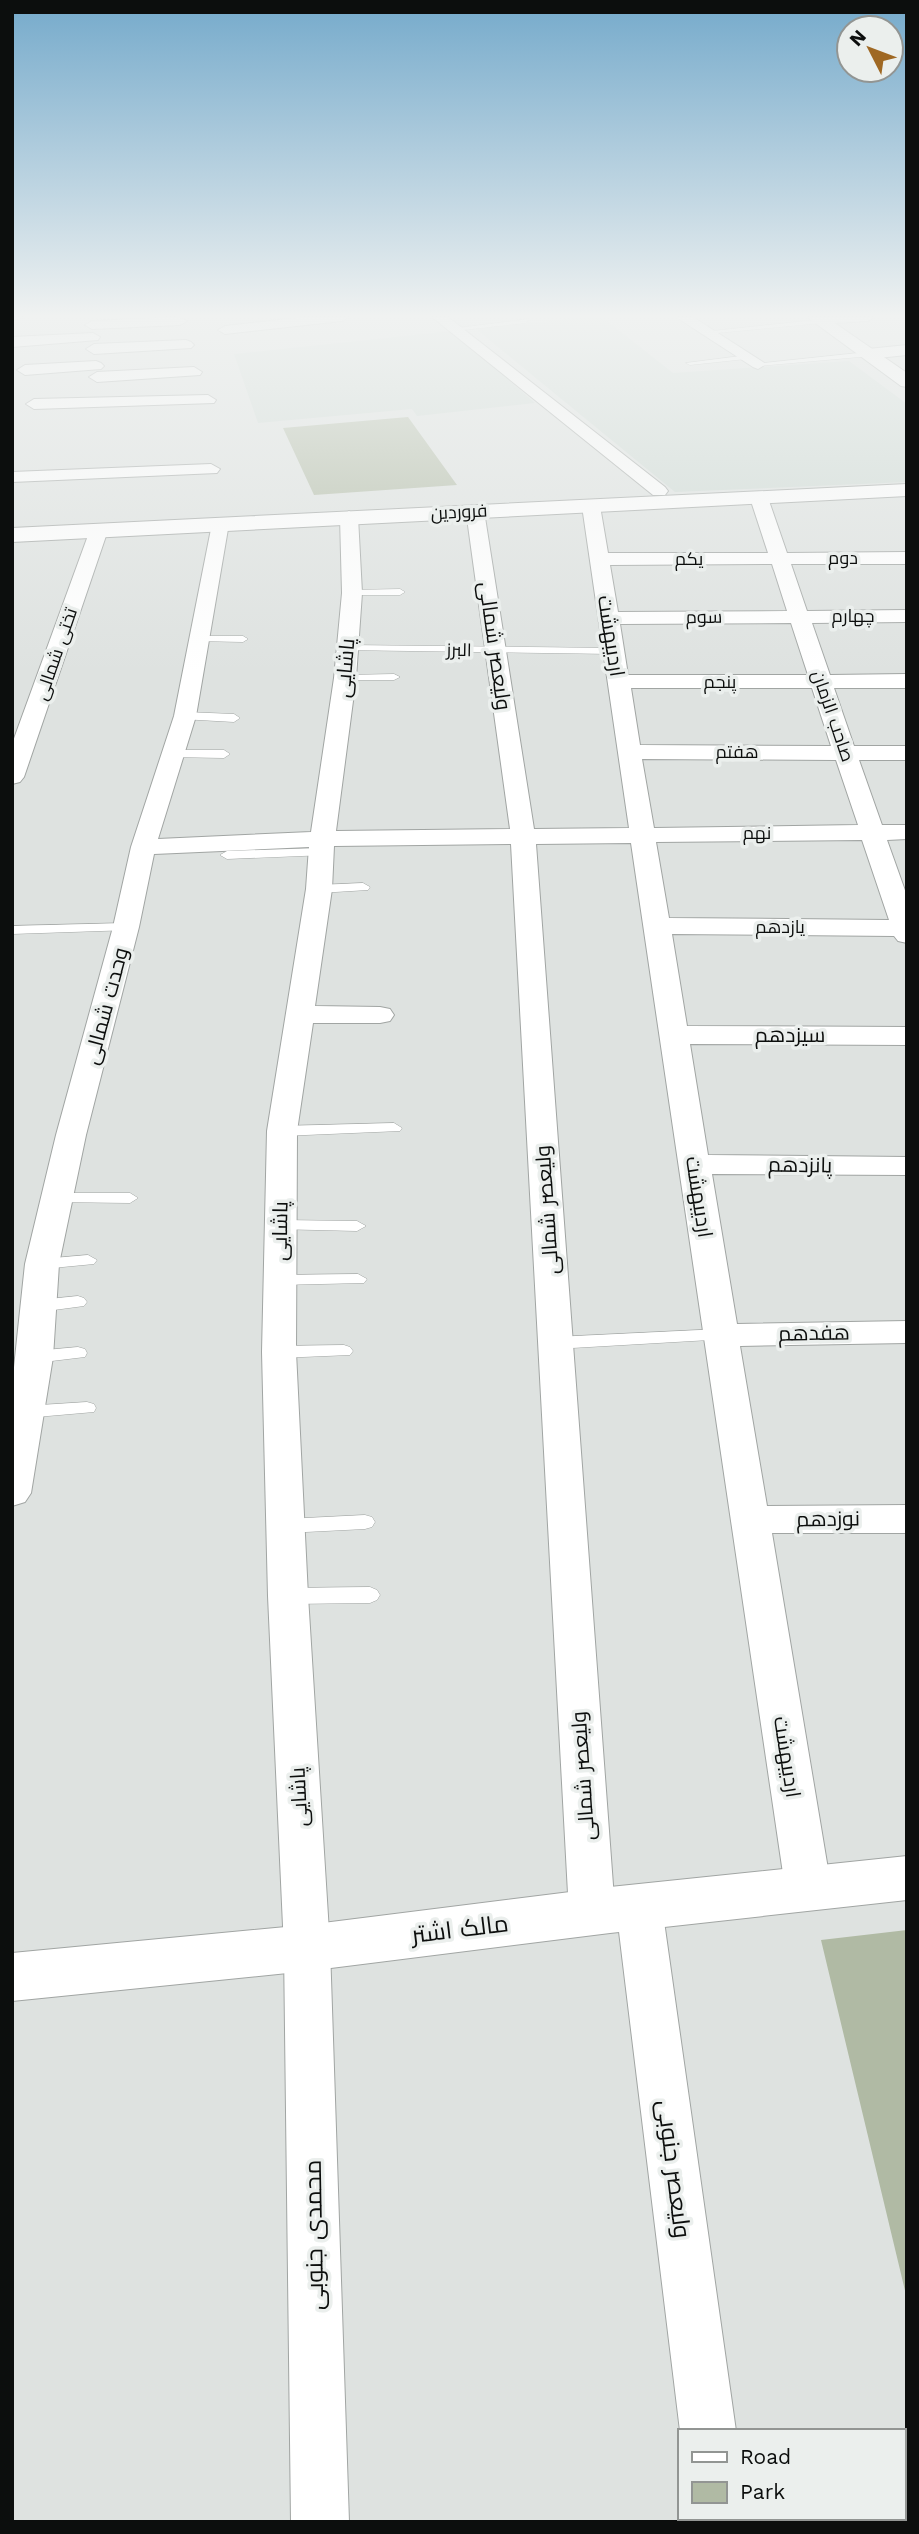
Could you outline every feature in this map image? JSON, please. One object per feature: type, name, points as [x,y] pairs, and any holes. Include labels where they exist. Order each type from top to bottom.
[{"type":"street","points":[[588,435],[659,491]]},
{"type":"street","points":[[12,477],[211,469]]},
{"type":"street","name":"فروردین","points":[[12,535],[907,490]]},
{"type":"street","name":"صاحب الزمان","points":[[759,498],[906,930]]},
{"type":"street","name":"اردیبهشت","points":[[591,506],[808,1887]]},
{"type":"street","name":"ولیعصر شمالی","points":[[475,511],[523,837],[555,1343],[616,1910]]},
{"type":"street","name":"پاشایی","points":[[307,1948],[288,1596],[279,1352],[282,1131],[319,889],[345,663],[352,593],[349,517]]},
{"type":"street","name":"وحدت شمالی","points":[[12,1493],[35,1357],[42,1264],[71,1135],[127,927],[143,847],[185,716],[220,523]]},
{"type":"street","name":"تختی شمالی","points":[[12,777],[99,530]]},
{"type":"street","name":"دوم","points":[[779,559],[907,558]]},
{"type":"street","name":"یکم","points":[[599,559],[779,559]]},
{"type":"street","name":"چهارم","points":[[799,616],[907,616]]},
{"type":"street","name":"سوم","points":[[608,618],[799,616]]},
{"type":"street","name":"پنجم","points":[[618,682],[907,681]]},
{"type":"street","name":"هفتم","points":[[629,752],[907,753]]},
{"type":"street","name":"نهم","points":[[143,847],[322,846],[642,834],[907,832]]},
{"type":"street","name":"یازدهم","points":[[656,926],[906,930]]},
{"type":"street","points":[[298,1014],[380,1015]]},
{"type":"street","name":"سیزدهم","points":[[673,1035],[907,1036]]},
{"type":"street","name":"پانزدهم","points":[[694,1164],[907,1166]]},
{"type":"street","name":"هفدهم","points":[[721,1335],[907,1332]]},
{"type":"street","name":"نوزدهم","points":[[750,1520],[907,1518]]},
{"type":"street","name":"مالک اشتر","points":[[12,1977],[307,1948],[808,1887],[907,1878]]},
{"type":"street","name":"ولیعصر جنوبی","points":[[616,1910],[708,2429]]},
{"type":"street","name":"محمدی جنوبی","points":[[307,1948],[320,2522]]},
{"type":"lane","points":[[352,593],[400,592]]},
{"type":"lane","points":[[200,639],[243,639]]},
{"type":"lane","name":"البرز","points":[[345,663],[495,651],[613,651]]},
{"type":"lane","points":[[345,663],[394,677]]},
{"type":"lane","points":[[185,716],[234,718]]},
{"type":"lane","points":[[172,754],[224,754]]},
{"type":"lane","points":[[227,855],[322,846]]},
{"type":"lane","points":[[319,889],[363,887]]},
{"type":"lane","points":[[12,930],[127,927]]},
{"type":"lane","points":[[282,1131],[394,1128]]},
{"type":"lane","points":[[58,1198],[130,1198]]},
{"type":"lane","points":[[280,1225],[357,1226]]},
{"type":"lane","points":[[42,1264],[88,1260]]},
{"type":"lane","points":[[279,1280],[358,1279]]},
{"type":"lane","points":[[39,1306],[78,1302]]},
{"type":"lane","points":[[555,1343],[721,1335]]},
{"type":"lane","points":[[279,1352],[344,1351]]},
{"type":"lane","points":[[35,1357],[78,1353]]},
{"type":"lane","points":[[25,1412],[87,1408]]},
{"type":"lane","points":[[286,1526],[365,1522]]},
{"type":"lane","points":[[288,1596],[370,1595]]},
{"type":"shaded area","points":[[606,435],[907,435],[907,482],[675,492]]},
{"type":"green space","points":[[286,435],[421,435],[457,485],[314,495]]},
{"type":"green space","points":[[907,1930],[907,2299],[821,1940]]}]
